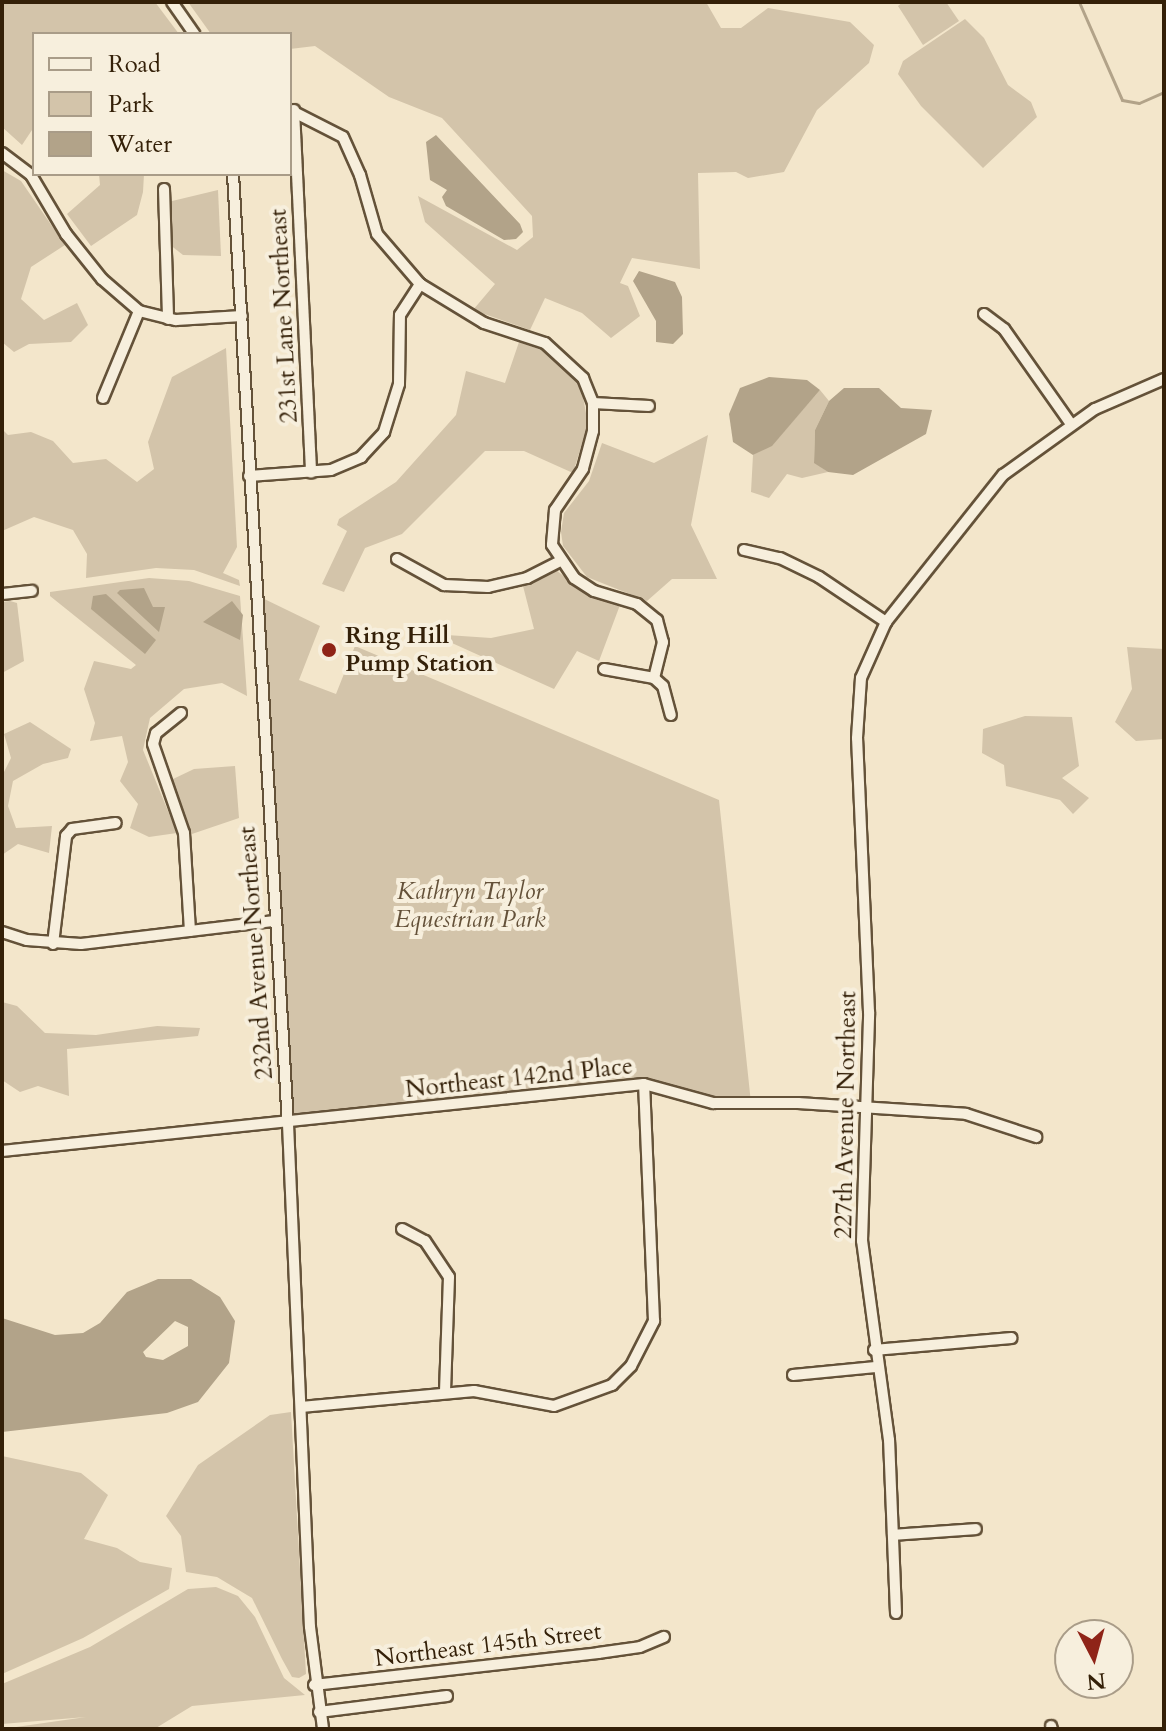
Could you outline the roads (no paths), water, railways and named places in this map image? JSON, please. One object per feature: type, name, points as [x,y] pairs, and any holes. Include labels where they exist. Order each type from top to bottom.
[{"type":"street","points":[[172,2],[193,32]]},
{"type":"street","points":[[292,110],[343,137],[360,175],[377,234],[420,284],[484,323],[545,343],[583,378],[593,403],[593,431],[583,469],[555,510],[552,545],[559,562],[594,591],[637,604],[657,620],[663,642],[654,678]]},
{"type":"street","name":"231st Lane Northeast","points":[[292,110],[311,473]]},
{"type":"street","points":[[2,153],[31,175],[66,234],[102,279],[139,311],[168,319],[242,316]]},
{"type":"street","name":"232nd Avenue Northeast","points":[[233,176],[273,921],[288,1124],[314,1685],[323,1729]]},
{"type":"street","points":[[164,189],[168,319]]},
{"type":"street","points":[[249,476],[311,473],[361,457],[384,432],[399,384],[400,315],[420,284]]},
{"type":"street","points":[[103,398],[139,311]]},
{"type":"street","points":[[984,314],[1004,329],[1071,424]]},
{"type":"street","name":"227th Avenue Northeast","points":[[896,1613],[889,1440],[876,1367],[862,1241],[863,1106],[869,1012],[857,705],[868,653],[886,622],[1003,475],[1071,424],[1115,398],[1164,379]]},
{"type":"street","points":[[593,403],[633,401],[649,406]]},
{"type":"street","points":[[744,550],[780,558],[819,577],[886,622]]},
{"type":"street","points":[[397,559],[444,585],[488,587],[527,578],[559,562]]},
{"type":"street","points":[[2,594],[32,591]]},
{"type":"street","points":[[604,669],[654,678],[663,686],[671,715]]},
{"type":"street","points":[[181,713],[156,733],[153,744],[184,833],[190,931]]},
{"type":"street","points":[[53,944],[66,836],[72,829],[116,823]]},
{"type":"street","points":[[2,932],[53,944],[273,921]]},
{"type":"street","points":[[301,1407],[445,1392],[496,1393],[554,1406],[582,1400],[612,1385],[645,1345],[656,1294],[644,1084]]},
{"type":"street","name":"Northeast 142nd Place","points":[[2,1151],[288,1124],[644,1084],[713,1103],[863,1106],[966,1114],[1036,1137]]},
{"type":"street","points":[[402,1229],[425,1241],[449,1277],[445,1392]]},
{"type":"street","points":[[874,1350],[1011,1338]]},
{"type":"street","points":[[793,1375],[876,1367]]},
{"type":"street","points":[[893,1535],[976,1529]]},
{"type":"street","name":"Northeast 145th Street","points":[[314,1685],[598,1653],[640,1647],[664,1637]]},
{"type":"street","points":[[319,1712],[447,1696]]},
{"type":"water","points":[[436,135],[520,224],[523,232],[516,239],[504,240],[446,206],[442,197],[447,190],[430,180],[426,142]]},
{"type":"water","points":[[639,271],[675,282],[682,297],[683,334],[673,344],[656,342],[656,321],[633,281]]},
{"type":"water","points":[[769,377],[807,380],[820,390],[772,446],[753,455],[733,442],[729,414],[740,388]]},
{"type":"water","points":[[844,388],[879,388],[901,408],[932,410],[926,434],[853,475],[828,472],[814,463],[815,430],[829,401]]},
{"type":"water","points":[[144,588],[153,607],[165,607],[159,632],[117,593],[120,590]]},
{"type":"water","points":[[106,594],[156,640],[145,654],[91,609],[93,596]]},
{"type":"water","points":[[232,601],[243,615],[240,640],[203,622]]},
{"type":"water","points":[[158,1279],[191,1279],[220,1297],[235,1321],[229,1363],[198,1402],[167,1413],[2,1432],[2,1318],[55,1335],[83,1333],[100,1323],[127,1292]],"holes":[[[175,1321],[188,1327],[188,1346],[163,1360],[146,1357],[143,1352]]]},
{"type":"waterway","points":[[1079,2],[1122,100],[1139,103],[1164,92]]},
{"type":"place","name":"Ring Hill Pump Station","points":[[329,650]]},
{"type":"park label","name":"Kathryn Taylor Equestrian Park","points":[[470,906]]}]
